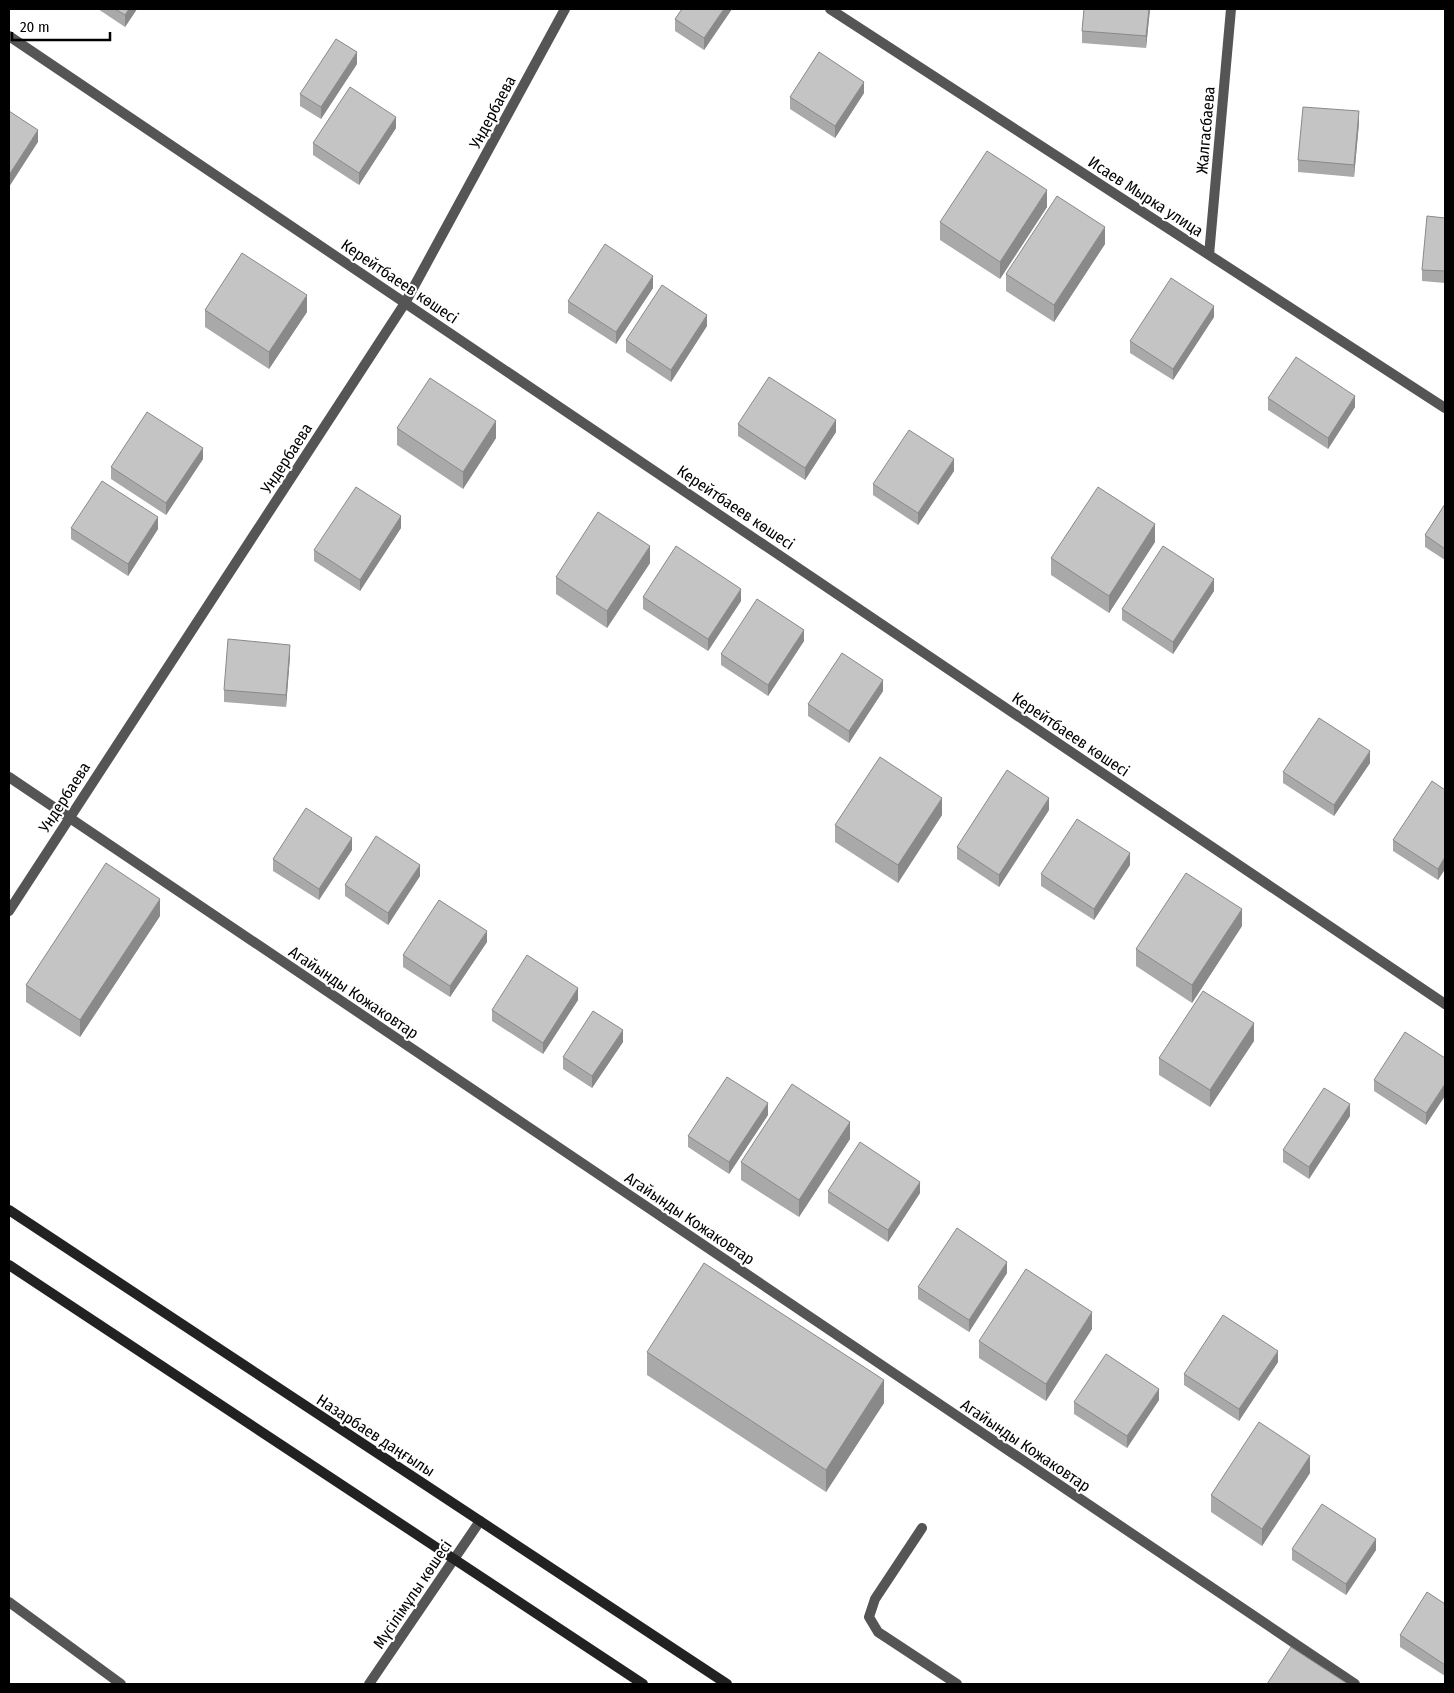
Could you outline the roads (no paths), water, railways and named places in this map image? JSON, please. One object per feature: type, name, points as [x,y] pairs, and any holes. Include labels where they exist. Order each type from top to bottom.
[{"type":"main road","name":"Назарбаев даңғылы","points":[[9,1210],[727,1684]]},
{"type":"main road","points":[[9,1265],[643,1684]]},
{"type":"street","name":"Ундербаева","points":[[9,911],[405,303],[565,9]]},
{"type":"street","name":"Исаев Мырка улица","points":[[830,9],[1445,408]]},
{"type":"street","name":"Жалгасбаева","points":[[1209,255],[1231,9]]},
{"type":"street","name":"Керейтбаеев көшесі","points":[[9,36],[1445,1004]]},
{"type":"street","name":"Агайынды Кожаковтар","points":[[9,777],[1355,1684]]},
{"type":"street","name":"Мүсілімұлы көшесі","points":[[369,1684],[480,1522]]},
{"type":"street","points":[[922,1528],[875,1599],[869,1617],[878,1632],[957,1684]]},
{"type":"street","points":[[9,1602],[121,1684]]}]
